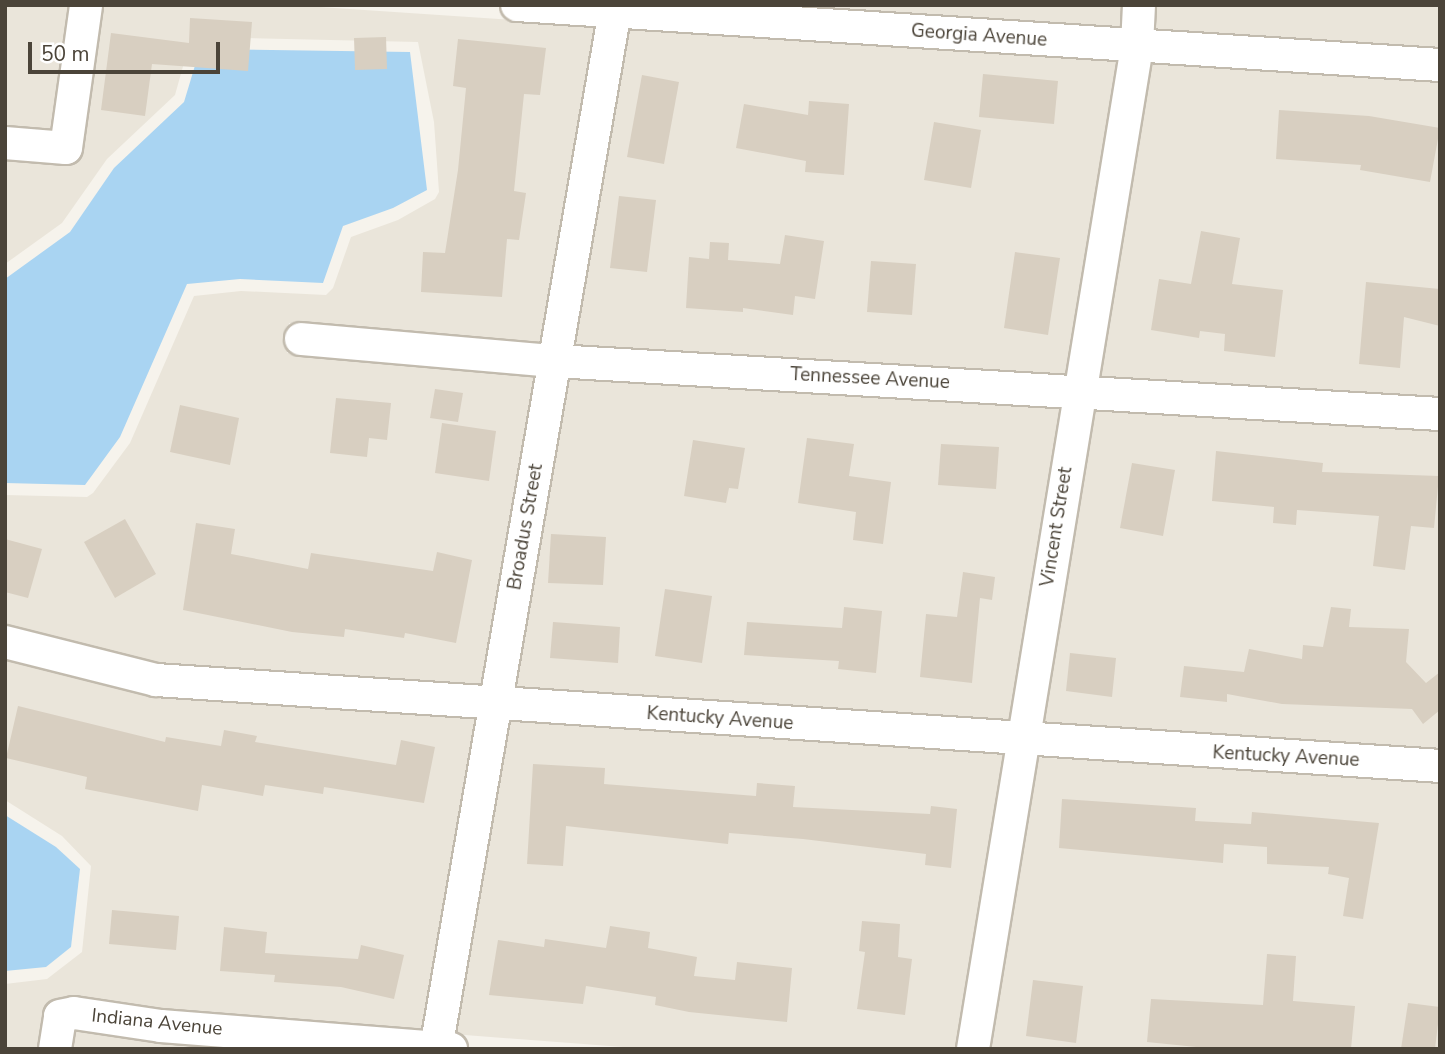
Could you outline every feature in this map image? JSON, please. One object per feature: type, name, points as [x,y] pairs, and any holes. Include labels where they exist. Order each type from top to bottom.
[{"type":"street","points":[[5,144],[66,148],[86,5]]},
{"type":"street","name":"Georgia Avenue","points":[[517,5],[616,8],[1440,65]]},
{"type":"street","name":"Vincent Street","points":[[973,1049],[1137,46],[1139,5]]},
{"type":"street","name":"Broadus Street","points":[[441,1048],[496,702],[616,8]]},
{"type":"street","name":"Tennessee Avenue","points":[[301,339],[555,361],[1440,414]]},
{"type":"street","name":"Kentucky Avenue","points":[[5,642],[156,680],[1022,741],[1440,766]]},
{"type":"street","name":"Indiana Avenue","points":[[55,1049],[60,1016],[74,1013],[160,1026],[441,1048]]},
{"type":"shaded area","points":[[5,5],[73,5],[55,132],[5,128]]},
{"type":"shaded area","points":[[100,5],[290,5],[601,26],[544,345],[289,323],[287,353],[539,374],[485,686],[158,665],[5,627],[5,495],[87,497],[93,493],[130,443],[194,296],[241,291],[326,295],[333,288],[351,237],[398,220],[435,199],[439,192],[434,122],[418,42],[196,37],[189,45],[175,95],[107,159],[62,223],[5,264],[5,158],[78,163]]},
{"type":"shaded area","points":[[744,5],[1125,5],[1124,30]]},
{"type":"shaded area","points":[[1152,5],[1440,5],[1440,50],[1150,32]]},
{"type":"shaded area","points":[[627,27],[1121,60],[1068,375],[571,347]]},
{"type":"shaded area","points":[[1147,62],[1440,79],[1440,399],[1094,377]]},
{"type":"shaded area","points":[[565,376],[1063,405],[1011,726],[512,688]]},
{"type":"shaded area","points":[[1090,407],[1440,429],[1440,751],[1038,727]]},
{"type":"shaded area","points":[[5,658],[480,716],[425,1032],[162,1011],[63,997],[59,1026],[261,1049],[5,1049],[5,984],[47,979],[82,952],[91,866],[62,836],[5,800]]},
{"type":"shaded area","points":[[506,718],[1007,755],[959,1049],[649,1049],[452,1034]]},
{"type":"shaded area","points":[[1033,757],[1440,781],[1440,1049],[986,1049]]},
{"type":"water","points":[[200,49],[410,52],[427,190],[393,208],[343,226],[323,283],[240,279],[187,284],[120,437],[85,485],[5,483],[5,279],[70,232],[114,168],[184,102]]},
{"type":"water","points":[[5,815],[56,847],[80,869],[71,947],[46,967],[5,971]]},
{"type":"building","points":[[190,18],[252,22],[248,71],[152,64],[145,116],[101,110],[111,33],[189,43]]},
{"type":"building","points":[[386,37],[387,69],[355,70],[354,38]]},
{"type":"building","points":[[458,39],[546,48],[540,95],[524,94],[514,191],[526,193],[519,240],[507,239],[502,297],[421,292],[423,252],[445,253],[458,170],[466,88],[453,86]]},
{"type":"building","points":[[983,74],[1058,81],[1054,124],[979,117]]},
{"type":"building","points":[[642,75],[679,82],[664,164],[627,157]]},
{"type":"building","points":[[809,101],[849,104],[844,175],[805,172],[806,161],[736,148],[744,104],[808,115]]},
{"type":"building","points":[[1279,110],[1369,116],[1440,128],[1430,182],[1360,170],[1361,165],[1276,159]]},
{"type":"building","points":[[934,122],[981,130],[971,188],[924,180]]},
{"type":"building","points":[[619,196],[656,200],[647,272],[610,268]]},
{"type":"building","points":[[1201,231],[1240,238],[1232,284],[1283,290],[1275,357],[1224,351],[1225,334],[1200,331],[1199,338],[1151,330],[1159,279],[1191,284]]},
{"type":"building","points":[[785,235],[824,241],[815,299],[795,296],[793,315],[743,308],[743,312],[686,308],[689,257],[709,259],[710,242],[729,243],[728,260],[780,264]]},
{"type":"building","points":[[1015,252],[1060,258],[1048,335],[1004,328]]},
{"type":"building","points":[[871,261],[916,264],[912,315],[867,312]]},
{"type":"building","points":[[1366,282],[1440,289],[1440,326],[1404,317],[1400,368],[1359,364]]},
{"type":"building","points":[[435,389],[463,393],[458,422],[430,418]]},
{"type":"building","points":[[336,398],[391,403],[387,440],[369,438],[367,457],[330,453]]},
{"type":"building","points":[[180,405],[239,418],[230,465],[170,452]]},
{"type":"building","points":[[442,423],[496,431],[489,481],[435,473]]},
{"type":"building","points":[[807,438],[854,444],[849,476],[891,482],[883,544],[853,540],[856,512],[798,503]]},
{"type":"building","points":[[693,440],[745,448],[738,489],[729,488],[726,503],[684,496]]},
{"type":"building","points":[[941,444],[999,447],[996,489],[938,485]]},
{"type":"building","points":[[1216,451],[1323,463],[1322,472],[1439,476],[1434,528],[1411,526],[1405,570],[1373,566],[1379,516],[1297,510],[1296,525],[1273,523],[1274,507],[1212,501]]},
{"type":"building","points":[[1132,463],[1175,470],[1163,536],[1120,528]]},
{"type":"building","points":[[125,519],[156,574],[115,598],[84,542]]},
{"type":"building","points":[[196,523],[235,529],[231,554],[308,569],[311,553],[433,571],[437,552],[472,560],[456,643],[405,633],[404,638],[345,629],[344,637],[292,632],[183,610]]},
{"type":"building","points":[[551,534],[606,537],[603,585],[548,583]]},
{"type":"building","points":[[5,539],[42,549],[28,598],[5,592]]},
{"type":"building","points":[[963,572],[995,577],[992,600],[980,598],[972,683],[920,677],[926,614],[957,617]]},
{"type":"building","points":[[665,589],[712,596],[702,663],[655,656]]},
{"type":"building","points":[[844,607],[882,611],[876,673],[838,669],[839,661],[744,655],[747,622],[842,628]]},
{"type":"building","points":[[1331,607],[1351,609],[1349,627],[1409,629],[1406,662],[1426,683],[1440,672],[1440,710],[1423,724],[1412,709],[1282,704],[1227,694],[1227,702],[1180,697],[1184,666],[1244,672],[1249,649],[1302,659],[1303,645],[1323,647]]},
{"type":"building","points":[[553,622],[620,627],[618,663],[550,658]]},
{"type":"building","points":[[1070,653],[1116,658],[1112,697],[1066,691]]},
{"type":"building","points":[[18,706],[165,742],[166,737],[221,746],[224,730],[257,736],[255,742],[396,765],[401,740],[435,747],[424,803],[324,787],[323,794],[265,785],[263,796],[202,785],[198,811],[85,789],[87,777],[6,758]]},
{"type":"building","points":[[533,764],[605,768],[604,784],[756,796],[757,783],[795,786],[793,807],[930,814],[931,806],[957,809],[951,868],[925,865],[926,854],[803,839],[729,833],[728,844],[566,826],[563,866],[527,864]]},
{"type":"building","points":[[1062,799],[1196,808],[1195,821],[1251,824],[1252,812],[1379,823],[1363,919],[1343,916],[1349,878],[1328,874],[1329,867],[1267,864],[1267,847],[1224,844],[1223,863],[1059,848]]},
{"type":"building","points":[[112,910],[179,916],[176,950],[109,944]]},
{"type":"building","points":[[862,921],[900,924],[898,957],[912,959],[905,1015],[857,1009],[865,952],[859,951]]},
{"type":"building","points":[[610,926],[650,932],[648,948],[697,957],[694,976],[735,980],[737,962],[792,968],[787,1022],[689,1012],[655,1005],[656,997],[586,986],[583,1004],[489,995],[498,940],[544,947],[545,939],[606,948]]},
{"type":"building","points":[[224,927],[267,932],[265,953],[358,959],[361,945],[404,955],[394,999],[341,987],[274,982],[275,975],[220,971]]},
{"type":"building","points":[[1267,954],[1296,956],[1293,1001],[1355,1006],[1351,1049],[1216,1049],[1147,1042],[1151,999],[1263,1005]]},
{"type":"building","points":[[1033,980],[1083,986],[1076,1043],[1026,1036]]},
{"type":"building","points":[[1408,1003],[1440,1007],[1435,1049],[1401,1049]]}]
